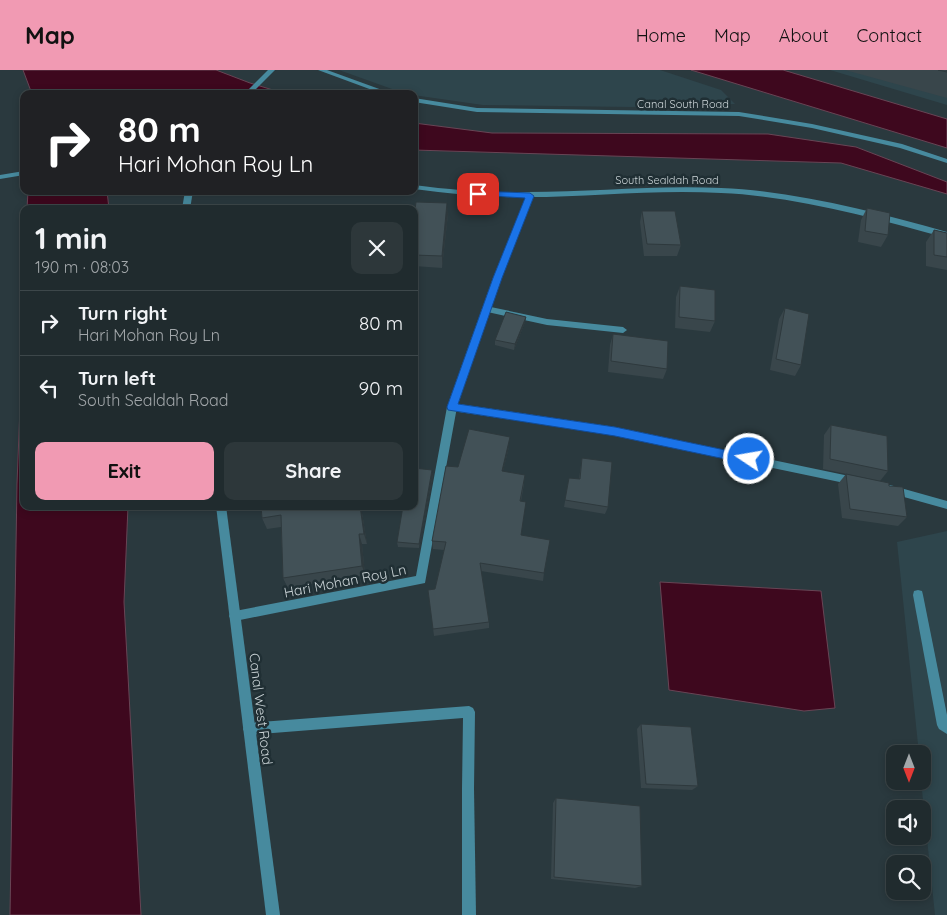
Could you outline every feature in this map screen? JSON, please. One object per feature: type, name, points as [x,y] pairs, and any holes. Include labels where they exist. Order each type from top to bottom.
[{"type":"street","points":[[251,90],[272,70]]},
{"type":"street","points":[[321,70],[378,90]]},
{"type":"street","name":"Canal South Road","points":[[418,101],[477,110],[740,114],[812,126],[902,146],[947,161]]},
{"type":"street","points":[[0,177],[20,174]]},
{"type":"street","name":"South Sealdah Road","points":[[418,188],[443,192],[530,196],[637,190],[716,190],[803,200],[906,223],[947,235]]},
{"type":"street","name":"Hari Mohan Roy Ln","points":[[235,616],[421,580],[452,407],[486,309],[530,196]]},
{"type":"street","points":[[486,309],[547,322],[624,330]]},
{"type":"street","points":[[452,407],[615,431],[863,483]]},
{"type":"street","points":[[882,487],[947,505]]},
{"type":"street","name":"Canal West Road","points":[[222,510],[273,915]]},
{"type":"street","points":[[918,596],[943,725],[947,728]]},
{"type":"street","points":[[249,729],[469,712],[469,915]]},
{"type":"shaded area","points":[[23,70],[216,70],[273,90],[30,90]]},
{"type":"shaded area","points":[[339,70],[660,70],[721,90],[735,104],[631,107],[483,105],[418,96],[418,90],[395,90]]},
{"type":"shaded area","points":[[691,70],[783,70],[947,119],[947,148]]},
{"type":"shaded area","points":[[830,70],[947,70],[947,105]]},
{"type":"shaded area","points":[[418,124],[492,133],[768,134],[856,147],[947,182],[947,194],[841,163],[418,150]]},
{"type":"shaded area","points":[[28,195],[107,195],[109,205],[27,205]]},
{"type":"shaded area","points":[[20,406],[20,510],[128,510],[124,602],[141,915],[10,915]]},
{"type":"shaded area","points":[[947,531],[947,915],[935,915],[931,855],[929,855],[928,845],[931,845],[931,800],[923,800],[922,790],[931,790],[931,745],[918,745],[897,542]]},
{"type":"shaded area","points":[[660,582],[821,591],[835,708],[804,711],[669,690]]},
{"type":"building","points":[[416,202],[447,203],[442,256],[418,255],[418,205],[416,205]]},
{"type":"building","points":[[867,208],[890,213],[888,235],[865,231]]},
{"type":"building","points":[[642,211],[675,211],[681,245],[647,244]]},
{"type":"building","points":[[934,230],[947,233],[947,257],[934,255]]},
{"type":"building","points":[[680,286],[715,290],[715,321],[679,317]]},
{"type":"building","points":[[785,308],[809,314],[801,365],[776,359]]},
{"type":"building","points":[[506,312],[526,317],[515,344],[495,340]]},
{"type":"building","points":[[613,334],[668,341],[667,369],[611,361]]},
{"type":"building","points":[[831,425],[887,436],[888,471],[830,459]]},
{"type":"building","points":[[469,429],[510,437],[502,471],[525,475],[520,501],[526,502],[521,535],[550,540],[544,573],[480,563],[489,622],[433,629],[428,590],[435,589],[446,542],[432,541],[446,466],[458,467]]},
{"type":"building","points":[[582,458],[612,462],[608,507],[565,500],[569,478],[580,479]]},
{"type":"building","points":[[418,468],[432,470],[419,544],[397,542],[402,510],[418,510]]},
{"type":"building","points":[[846,474],[889,483],[889,486],[903,487],[907,517],[850,509]]},
{"type":"building","points":[[261,510],[361,510],[364,534],[359,534],[362,566],[283,578],[281,515],[262,518]]},
{"type":"building","points":[[641,724],[691,727],[698,786],[646,784]]},
{"type":"building","points":[[556,798],[640,806],[642,886],[554,877]]},
{"type":"route","points":[[478,194],[530,196],[497,278],[452,407],[615,431],[749,459]]}]
